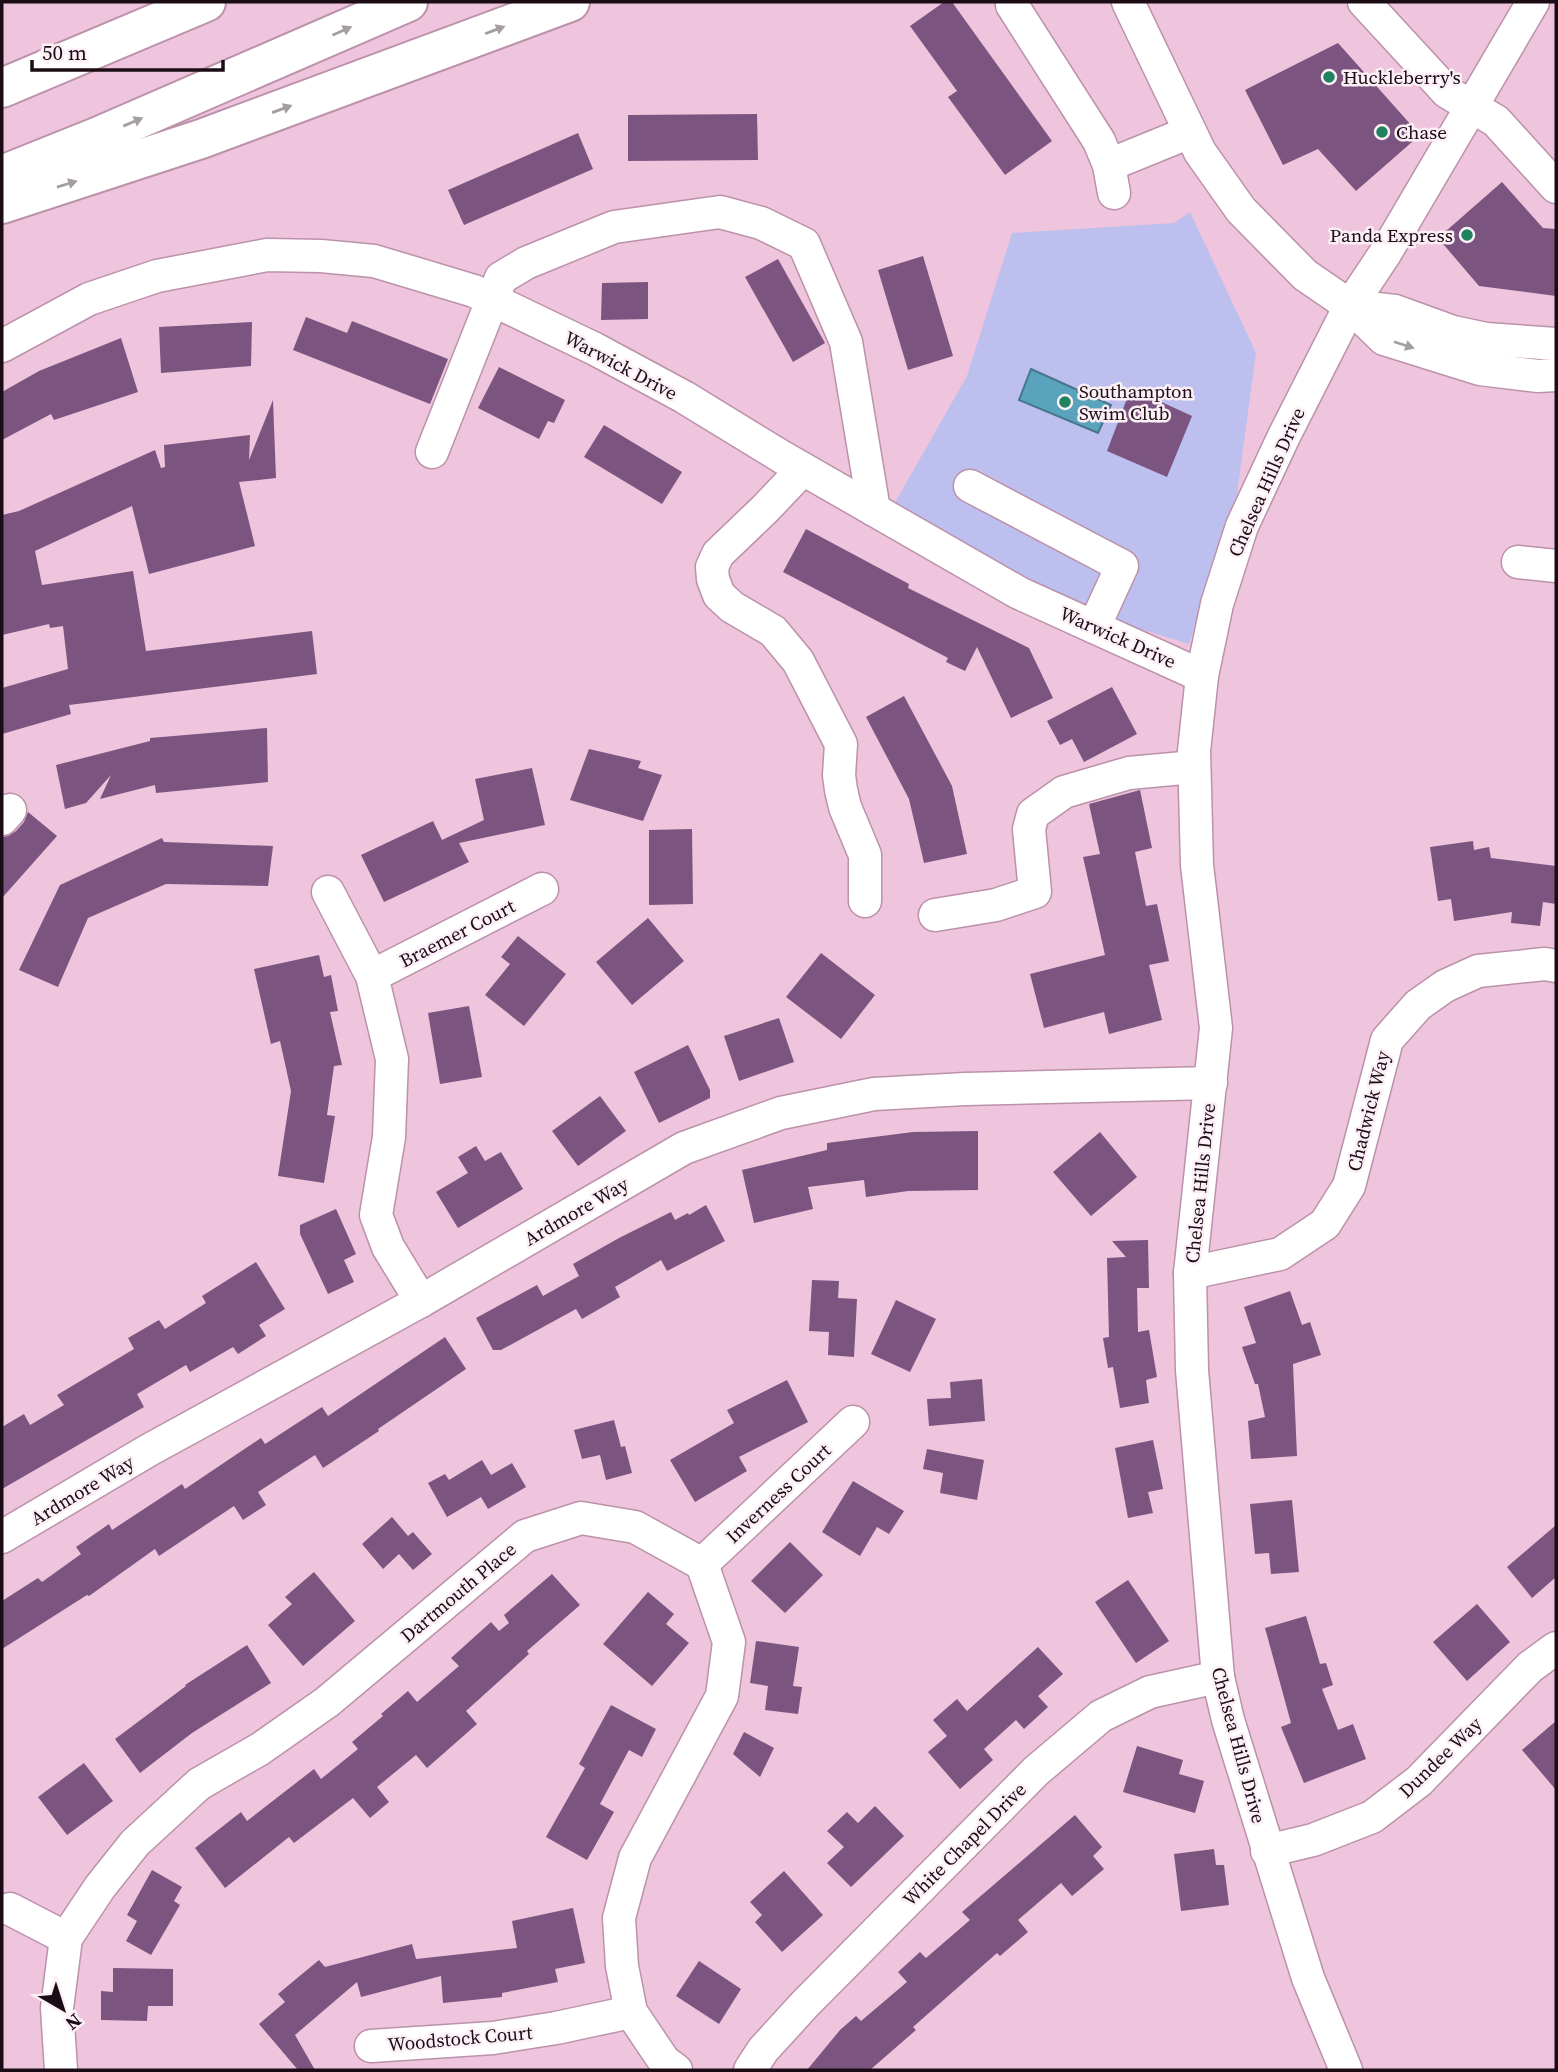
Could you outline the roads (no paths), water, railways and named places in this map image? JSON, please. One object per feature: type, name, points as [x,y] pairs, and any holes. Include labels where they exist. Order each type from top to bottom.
[{"type":"highway","points":[[2,88],[206,2]]},
{"type":"highway","points":[[2,175],[97,137],[408,2]]},
{"type":"highway","points":[[2,204],[201,139],[570,2]]},
{"type":"street","points":[[1128,2],[1200,152],[1241,210],[1305,275],[1350,306],[1384,339],[1480,369],[1538,376],[1556,375]]},
{"type":"street","points":[[1364,2],[1447,92],[1496,121],[1556,187]]},
{"type":"street","name":"Chelsea Hills Drive","points":[[1346,2070],[1308,1978],[1267,1851],[1218,1678],[1192,1370],[1191,1273],[1216,1028],[1197,865],[1194,751],[1202,676],[1217,604],[1242,526],[1350,306],[1386,252],[1533,2]]},
{"type":"street","points":[[1012,5],[1099,141],[1112,179],[1190,132]]},
{"type":"street","points":[[432,452],[501,278],[526,263],[614,227],[720,212],[761,223],[804,244],[846,342],[874,510]]},
{"type":"street","name":"Warwick Drive","points":[[2,346],[89,299],[157,276],[267,255],[374,261],[474,290],[595,349],[684,397],[1019,593],[1202,676]]},
{"type":"street","points":[[1350,306],[1395,311],[1453,332],[1486,339],[1556,344]]},
{"type":"street","points":[[803,469],[718,554],[712,567],[713,579],[719,595],[732,607],[773,631],[798,661],[841,744],[841,790],[845,807],[865,855],[865,901]]},
{"type":"street","points":[[970,486],[1122,566],[1094,627]]},
{"type":"street","points":[[1518,562],[1556,566]]},
{"type":"street","points":[[934,915],[996,905],[1035,891],[1029,829],[1032,814],[1064,792],[1129,773],[1194,767]]},
{"type":"street","name":"Braemer Court","points":[[372,976],[542,889]]},
{"type":"street","points":[[328,892],[372,976],[392,1059],[389,1137],[376,1215],[388,1247],[421,1301]]},
{"type":"street","name":"Chadwick Way","points":[[1191,1273],[1280,1254],[1325,1224],[1349,1186],[1387,1040],[1418,1005],[1445,986],[1478,971],[1545,964],[1556,966]]},
{"type":"street","name":"Ardmore Way","points":[[2,1538],[149,1450],[421,1301],[684,1148],[781,1112],[874,1094],[1210,1083]]},
{"type":"street","name":"Inverness Court","points":[[702,1564],[853,1422]]},
{"type":"street","name":"Dartmouth Place","points":[[61,2070],[57,2008],[66,1938],[100,1887],[135,1843],[199,1784],[260,1749],[327,1702],[525,1536],[582,1518],[595,1520],[635,1527],[702,1564]]},
{"type":"street","points":[[676,2070],[664,2061],[632,2012],[622,1966],[619,1918],[635,1858],[722,1696],[729,1642],[702,1564]]},
{"type":"street","name":"Dundee Way","points":[[1267,1851],[1312,1840],[1373,1817],[1419,1781],[1530,1667],[1556,1648]]},
{"type":"street","name":"White Chapel Drive","points":[[750,2070],[763,2050],[824,1985],[1036,1771],[1101,1716],[1150,1692],[1218,1678]]},
{"type":"street","points":[[10,1909],[66,1938]]},
{"type":"street","name":"Woodstock Court","points":[[371,2046],[493,2038],[632,2012]]},
{"type":"place","name":"Huckleberry's","points":[[1329,77]]},
{"type":"place","name":"Chase","points":[[1382,132]]},
{"type":"place","name":"Panda Express","points":[[1467,235]]},
{"type":"place","name":"Southampton Swim Club","points":[[1065,402]]}]
